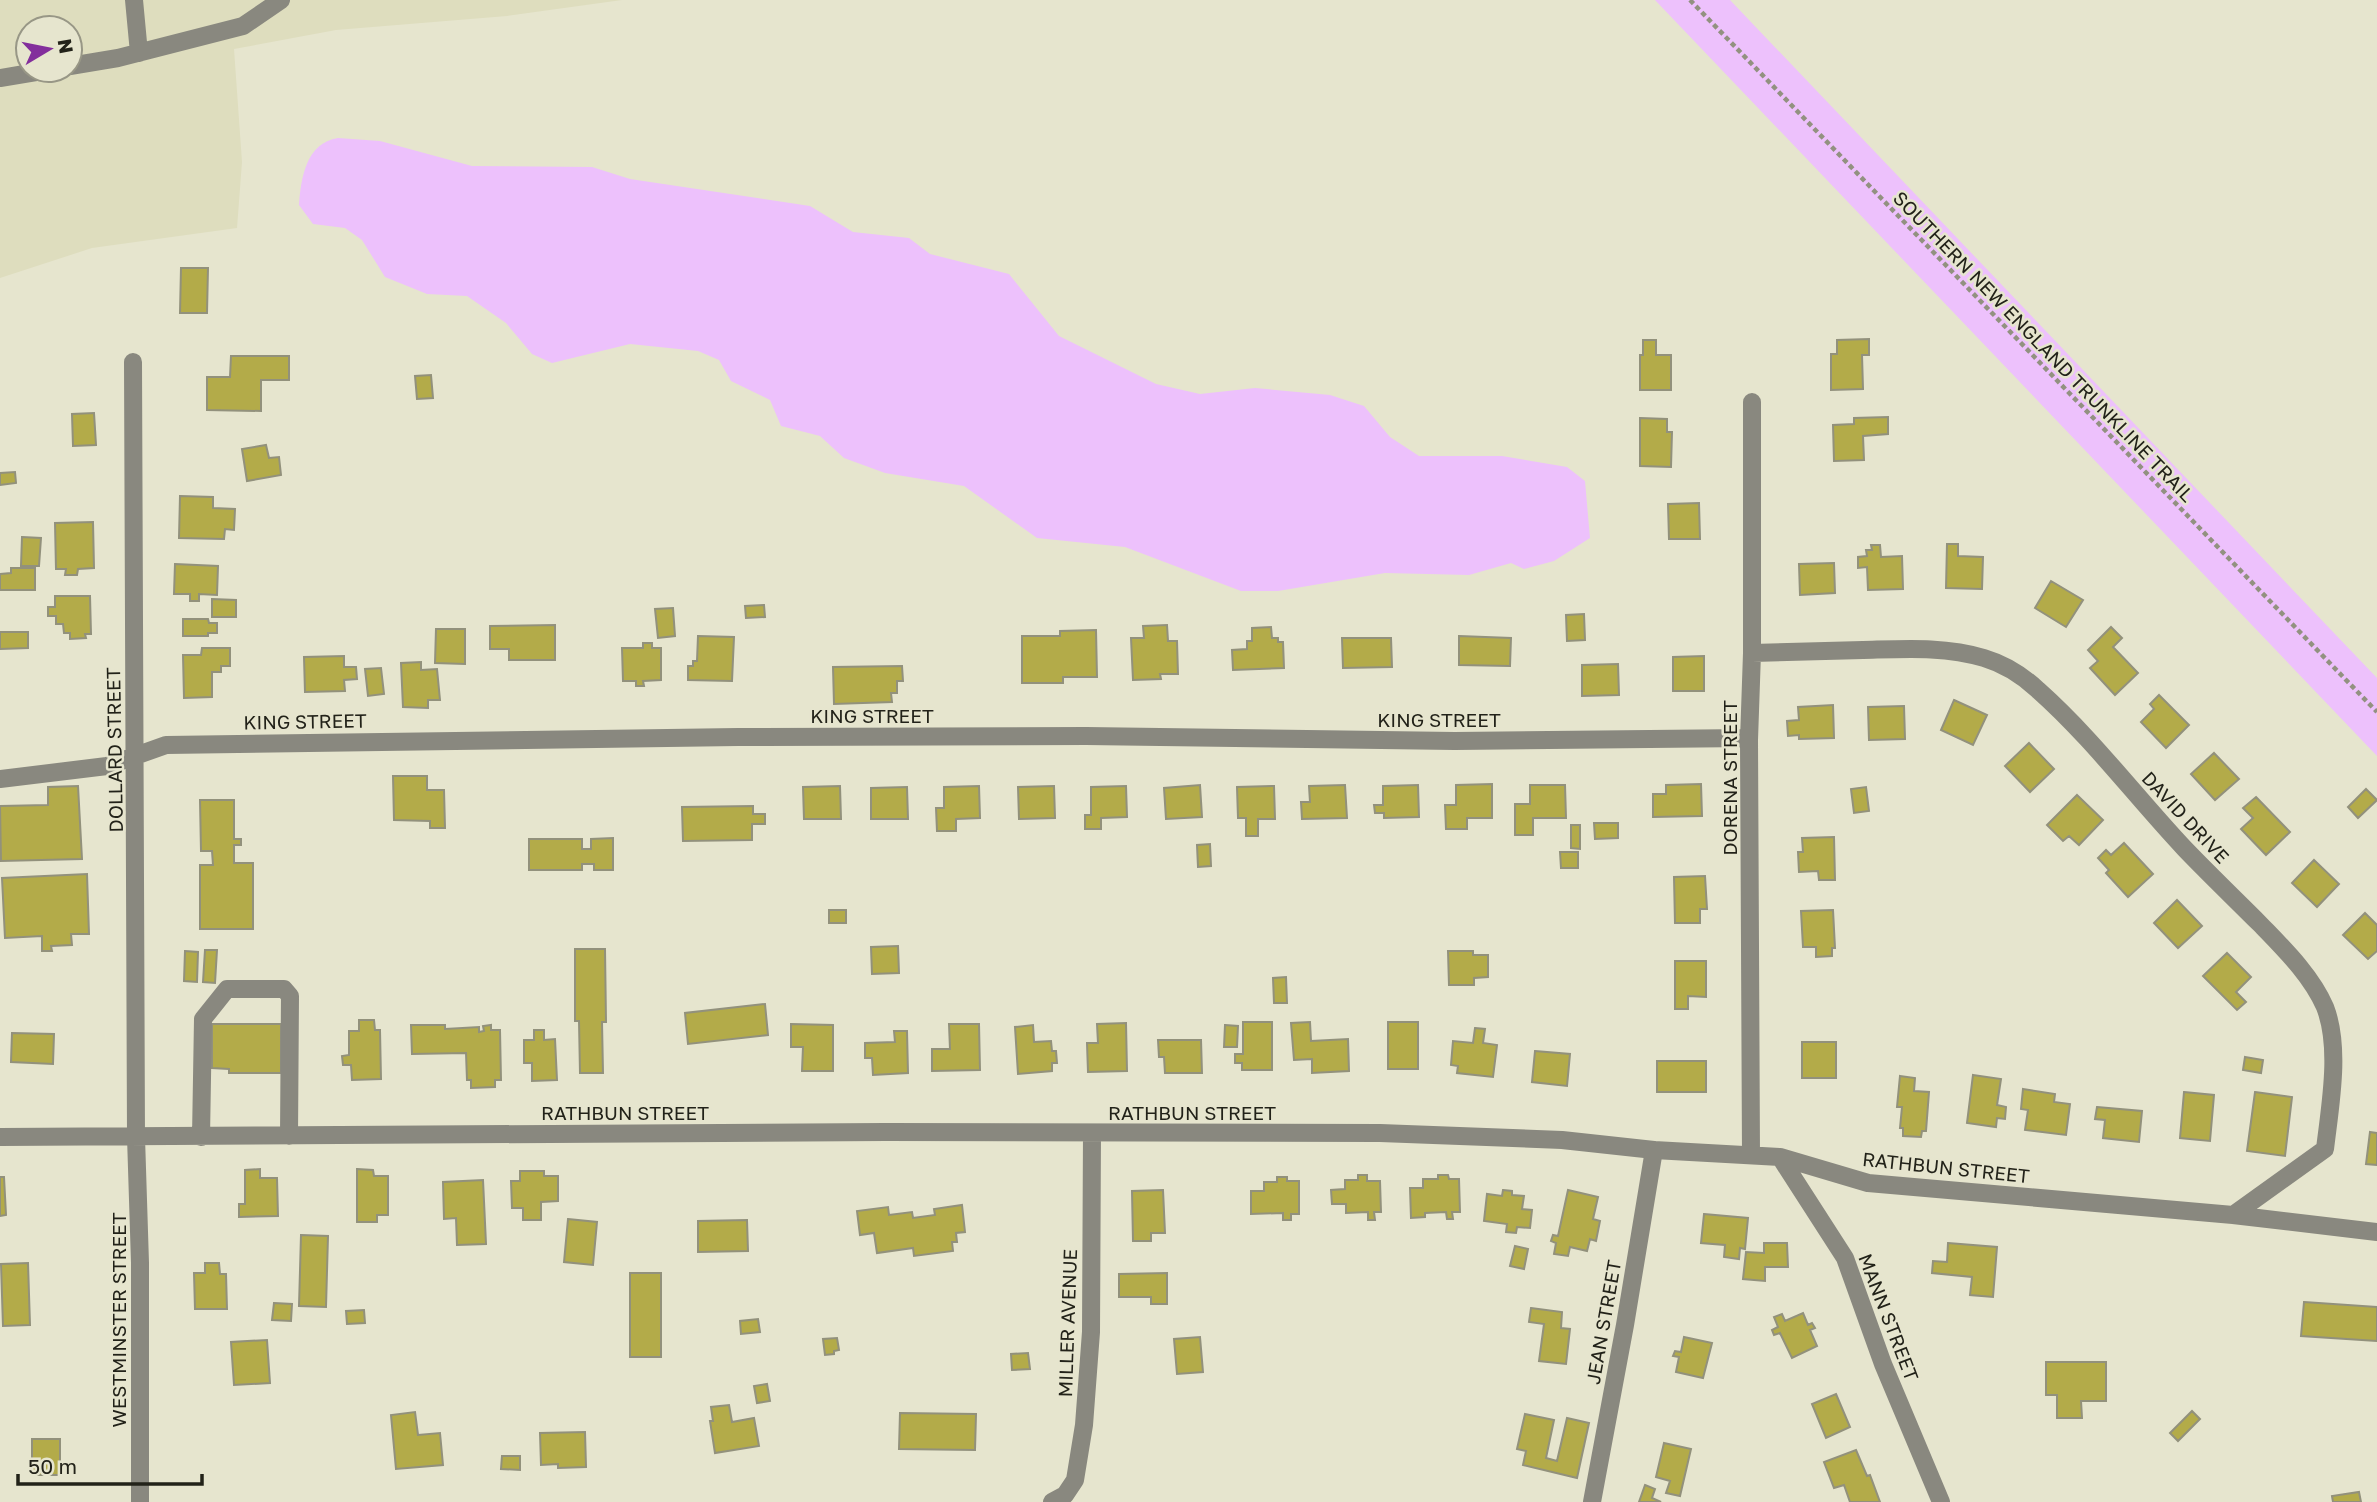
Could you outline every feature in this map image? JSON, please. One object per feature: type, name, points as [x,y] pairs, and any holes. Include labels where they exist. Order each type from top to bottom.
[{"type":"street","points":[[134,0],[139,53]]},
{"type":"street","points":[[84,63],[139,53],[243,26],[281,0]]},
{"type":"street","name":"DOLLARD STREET","points":[[133,362],[136,1137]]},
{"type":"street","name":"DORENA STREET","points":[[1751,1154],[1749,738],[1752,653],[1752,402]]},
{"type":"street","name":"DAVID DRIVE","points":[[1752,653],[1948,650],[1984,658],[2009,668],[2066,716],[2185,848],[2286,951],[2310,980],[2325,1008],[2331,1034],[2332,1090],[2325,1149],[2234,1215]]},
{"type":"street","name":"KING STREET","points":[[0,779],[107,766],[166,745],[425,740],[1023,736],[1455,741],[1749,738]]},
{"type":"street","points":[[201,1137],[203,1019],[228,989],[284,989],[290,996],[289,1136]]},
{"type":"street","name":"RATHBUN STREET","points":[[0,1137],[885,1132],[1380,1133],[1562,1140],[1654,1150],[1780,1157],[1868,1183],[2234,1215],[2377,1232]]},
{"type":"street","name":"MILLER AVENUE","points":[[1052,1502],[1065,1495],[1075,1480],[1084,1425],[1091,1332],[1092,1133]]},
{"type":"street","name":"WESTMINSTER STREET","points":[[136,1137],[140,1263],[140,1502]]},
{"type":"street","name":"JEAN STREET","points":[[1592,1502],[1654,1150]]},
{"type":"street","name":"MANN STREET","points":[[1780,1157],[1845,1258],[1883,1364],[1941,1502]]},
{"type":"path","name":"SOUTHERN NEW ENGLAND TRUNKLINE TRAIL","points":[[1690,0],[2377,712]]},
{"type":"shaded area","points":[[0,0],[622,0],[507,16],[336,30],[234,49],[242,162],[237,228],[92,248],[0,278]]},
{"type":"shaded area","points":[[1655,0],[1730,0],[2377,678],[2377,756]]},
{"type":"shaded area","points":[[338,138],[380,141],[472,166],[592,167],[630,179],[810,206],[853,232],[909,238],[930,254],[1009,274],[1059,336],[1156,384],[1200,394],[1255,388],[1330,395],[1364,406],[1390,437],[1419,456],[1502,456],[1567,467],[1585,481],[1590,538],[1554,561],[1524,569],[1511,563],[1469,575],[1385,573],[1278,591],[1241,591],[1125,547],[1037,538],[964,486],[885,473],[844,458],[820,436],[781,426],[770,400],[731,381],[719,360],[698,351],[630,344],[552,363],[532,354],[506,323],[467,296],[427,294],[385,277],[362,240],[345,228],[313,224],[299,205],[301,184],[312,154],[327,141]]},
{"type":"building","points":[[181,268],[208,268],[207,313],[180,313]]},
{"type":"building","points":[[1869,339],[1869,355],[1862,355],[1863,389],[1831,390],[1831,354],[1837,354],[1837,340]]},
{"type":"building","points":[[1643,340],[1656,340],[1656,355],[1671,355],[1671,390],[1640,390]]},
{"type":"building","points":[[231,356],[289,356],[289,380],[261,380],[261,411],[207,410],[207,377],[230,377]]},
{"type":"building","points":[[431,375],[433,398],[417,399],[415,376]]},
{"type":"building","points":[[94,413],[96,445],[73,446],[72,414]]},
{"type":"building","points":[[1888,417],[1888,434],[1863,436],[1864,460],[1834,461],[1833,425],[1854,424],[1854,418]]},
{"type":"building","points":[[1640,418],[1667,419],[1667,432],[1672,432],[1671,467],[1640,466]]},
{"type":"building","points":[[266,445],[269,458],[279,457],[281,475],[247,481],[242,449]]},
{"type":"building","points":[[15,472],[16,483],[0,485],[0,473]]},
{"type":"building","points":[[180,496],[213,497],[213,508],[235,509],[234,530],[225,529],[224,539],[179,538]]},
{"type":"building","points":[[1699,503],[1700,539],[1669,539],[1668,504]]},
{"type":"building","points":[[93,522],[94,568],[78,569],[77,575],[65,575],[66,569],[56,569],[55,523]]},
{"type":"building","points":[[22,537],[41,538],[39,566],[21,566]]},
{"type":"building","points":[[1947,544],[1958,544],[1958,556],[1983,557],[1982,589],[1946,588]]},
{"type":"building","points":[[1871,545],[1880,545],[1881,557],[1902,556],[1903,589],[1868,590],[1867,567],[1858,568],[1858,557],[1867,556],[1866,550],[1872,550]]},
{"type":"building","points":[[1834,563],[1835,593],[1800,595],[1799,564]]},
{"type":"building","points":[[175,564],[218,566],[217,595],[199,594],[199,601],[190,601],[190,594],[174,594]]},
{"type":"building","points":[[11,568],[35,568],[35,590],[0,590],[0,574],[11,573]]},
{"type":"building","points":[[2051,581],[2083,600],[2066,627],[2035,608]]},
{"type":"building","points":[[55,596],[90,596],[91,634],[85,634],[86,638],[70,639],[70,633],[64,633],[63,624],[56,624],[56,616],[48,616],[48,607],[55,607]]},
{"type":"building","points":[[212,599],[236,600],[236,617],[212,617]]},
{"type":"building","points":[[764,605],[765,617],[746,618],[745,606]]},
{"type":"building","points":[[673,608],[675,636],[658,638],[655,609]]},
{"type":"building","points":[[1584,614],[1585,640],[1567,641],[1566,615]]},
{"type":"building","points":[[183,619],[208,619],[209,623],[217,623],[217,633],[208,633],[208,636],[183,636]]},
{"type":"building","points":[[555,625],[555,660],[509,660],[509,649],[490,649],[490,626]]},
{"type":"building","points":[[1167,625],[1168,641],[1177,641],[1178,674],[1160,674],[1161,679],[1133,680],[1131,638],[1144,638],[1143,626]]},
{"type":"building","points":[[1271,627],[1272,638],[1283,642],[1284,668],[1233,670],[1232,650],[1247,649],[1247,641],[1252,641],[1252,628]]},
{"type":"building","points":[[2111,627],[2122,638],[2113,647],[2138,673],[2115,695],[2090,668],[2098,661],[2088,650]]},
{"type":"building","points":[[436,629],[465,629],[465,664],[435,663]]},
{"type":"building","points":[[1096,630],[1097,677],[1063,677],[1063,683],[1022,683],[1022,636],[1060,636],[1060,631]]},
{"type":"building","points":[[0,632],[28,632],[28,648],[0,649]]},
{"type":"building","points":[[698,636],[734,637],[732,681],[688,680],[688,666],[693,666],[693,661],[697,661]]},
{"type":"building","points":[[1459,636],[1511,638],[1510,666],[1459,665]]},
{"type":"building","points":[[1342,638],[1391,638],[1392,667],[1343,668]]},
{"type":"building","points":[[643,643],[652,643],[652,648],[661,648],[661,680],[643,681],[644,686],[636,686],[636,681],[623,681],[622,648],[643,648]]},
{"type":"building","points":[[202,648],[230,648],[230,666],[221,666],[221,672],[212,672],[212,697],[184,698],[183,655],[201,655]]},
{"type":"building","points":[[344,656],[344,667],[356,667],[357,679],[344,680],[345,691],[305,692],[304,657]]},
{"type":"building","points":[[1704,656],[1704,691],[1673,691],[1673,657]]},
{"type":"building","points":[[421,662],[421,670],[437,669],[440,700],[428,700],[428,708],[403,707],[401,663]]},
{"type":"building","points":[[1618,664],[1619,695],[1582,696],[1582,665]]},
{"type":"building","points":[[902,666],[903,681],[897,681],[897,693],[891,693],[892,702],[834,704],[833,667]]},
{"type":"building","points":[[381,668],[384,694],[368,696],[365,669]]},
{"type":"building","points":[[2159,695],[2189,725],[2166,748],[2141,722],[2154,709],[2150,704]]},
{"type":"building","points":[[1954,700],[1987,715],[1973,745],[1941,730]]},
{"type":"building","points":[[1833,705],[1834,738],[1799,739],[1799,735],[1788,736],[1787,721],[1799,720],[1798,707]]},
{"type":"building","points":[[1904,706],[1905,739],[1869,740],[1868,707]]},
{"type":"building","points":[[2029,743],[2054,769],[2030,792],[2005,766]]},
{"type":"building","points":[[2214,753],[2239,779],[2215,800],[2191,774]]},
{"type":"building","points":[[393,776],[427,776],[427,790],[444,790],[445,828],[430,828],[430,821],[394,820]]},
{"type":"building","points":[[1492,784],[1492,818],[1467,818],[1467,829],[1446,829],[1445,805],[1456,805],[1456,785]]},
{"type":"building","points":[[1701,784],[1702,816],[1653,817],[1653,794],[1666,794],[1666,785]]},
{"type":"building","points":[[1200,785],[1202,817],[1166,819],[1164,788]]},
{"type":"building","points":[[1345,785],[1347,818],[1302,819],[1301,802],[1310,802],[1309,786]]},
{"type":"building","points":[[1418,785],[1419,817],[1384,818],[1384,813],[1375,813],[1374,805],[1383,805],[1383,786]]},
{"type":"building","points":[[1530,785],[1565,785],[1566,818],[1533,818],[1533,835],[1515,835],[1515,804],[1530,804]]},
{"type":"building","points":[[78,786],[82,859],[1,861],[0,806],[48,805],[48,787]]},
{"type":"building","points":[[840,786],[841,819],[804,819],[803,787]]},
{"type":"building","points":[[979,786],[980,818],[956,819],[956,831],[937,831],[936,808],[944,808],[944,787]]},
{"type":"building","points":[[1054,786],[1055,818],[1019,819],[1018,787]]},
{"type":"building","points":[[1126,786],[1127,817],[1101,818],[1101,829],[1085,829],[1085,815],[1091,815],[1091,787]]},
{"type":"building","points":[[1274,786],[1275,819],[1258,819],[1258,836],[1246,836],[1246,818],[1238,818],[1237,787]]},
{"type":"building","points":[[907,787],[908,819],[871,819],[871,788]]},
{"type":"building","points":[[1866,787],[1869,811],[1854,813],[1851,789]]},
{"type":"building","points":[[2366,789],[2377,800],[2358,818],[2348,807]]},
{"type":"building","points":[[2077,795],[2103,820],[2079,845],[2069,836],[2063,841],[2047,825]]},
{"type":"building","points":[[2256,797],[2290,832],[2266,855],[2241,829],[2253,818],[2243,808]]},
{"type":"building","points":[[200,800],[234,800],[234,839],[241,839],[241,845],[234,845],[234,863],[253,863],[253,929],[200,929],[200,865],[213,865],[212,851],[201,851]]},
{"type":"building","points":[[753,806],[753,814],[765,814],[765,824],[752,824],[752,840],[683,841],[682,807]]},
{"type":"building","points":[[1594,823],[1618,823],[1618,838],[1595,839]]},
{"type":"building","points":[[1571,825],[1580,825],[1580,849],[1571,848]]},
{"type":"building","points":[[1834,837],[1835,880],[1819,880],[1818,871],[1799,872],[1798,852],[1803,852],[1802,838]]},
{"type":"building","points":[[613,838],[613,870],[594,870],[594,864],[582,864],[582,870],[529,870],[529,839],[582,839],[582,849],[591,849],[591,839]]},
{"type":"building","points":[[2124,843],[2153,874],[2128,897],[2106,873],[2109,870],[2098,858],[2106,850],[2111,855]]},
{"type":"building","points":[[1210,844],[1211,866],[1198,867],[1197,845]]},
{"type":"building","points":[[1560,852],[1578,852],[1578,868],[1561,868]]},
{"type":"building","points":[[2314,860],[2339,884],[2317,907],[2292,883]]},
{"type":"building","points":[[87,874],[89,934],[71,934],[72,945],[51,946],[52,951],[42,951],[42,936],[5,938],[2,878]]},
{"type":"building","points":[[1705,876],[1707,909],[1700,909],[1700,923],[1675,923],[1674,877]]},
{"type":"building","points":[[2177,900],[2202,926],[2178,948],[2154,923]]},
{"type":"building","points":[[829,910],[846,910],[846,923],[829,923]]},
{"type":"building","points":[[1833,910],[1835,948],[1832,948],[1832,956],[1816,957],[1816,947],[1803,947],[1801,911]]},
{"type":"building","points":[[2365,913],[2377,925],[2377,951],[2368,959],[2343,935]]},
{"type":"building","points":[[898,946],[899,973],[872,974],[871,947]]},
{"type":"building","points":[[575,949],[605,949],[606,1022],[602,1022],[603,1073],[580,1073],[579,1021],[575,1021]]},
{"type":"building","points":[[205,950],[217,950],[215,983],[203,982]]},
{"type":"building","points":[[185,951],[198,952],[197,982],[184,981]]},
{"type":"building","points":[[1448,951],[1473,951],[1473,955],[1488,955],[1488,977],[1474,978],[1474,985],[1449,985]]},
{"type":"building","points":[[2227,953],[2251,977],[2236,992],[2246,1002],[2237,1010],[2203,976]]},
{"type":"building","points":[[1675,961],[1706,961],[1706,997],[1688,996],[1688,1009],[1675,1009]]},
{"type":"building","points":[[1286,977],[1287,1003],[1274,1003],[1273,978]]},
{"type":"building","points":[[765,1004],[768,1035],[688,1044],[685,1013]]},
{"type":"building","points":[[359,1020],[374,1020],[375,1030],[380,1030],[381,1079],[352,1080],[351,1065],[343,1065],[342,1056],[349,1055],[349,1031],[359,1031]]},
{"type":"building","points":[[1243,1022],[1272,1022],[1272,1070],[1242,1070],[1242,1063],[1235,1063],[1235,1054],[1243,1054]]},
{"type":"building","points":[[1310,1022],[1311,1041],[1348,1039],[1349,1071],[1312,1073],[1312,1059],[1294,1060],[1291,1023]]},
{"type":"building","points":[[1388,1022],[1418,1022],[1418,1069],[1388,1069]]},
{"type":"building","points":[[1126,1023],[1127,1071],[1088,1072],[1087,1043],[1098,1043],[1097,1024]]},
{"type":"building","points":[[212,1024],[281,1024],[281,1073],[229,1073],[229,1069],[212,1068]]},
{"type":"building","points":[[791,1024],[833,1025],[833,1071],[802,1071],[803,1047],[791,1047]]},
{"type":"building","points":[[949,1024],[979,1024],[980,1070],[932,1071],[932,1049],[950,1049]]},
{"type":"building","points":[[411,1025],[445,1025],[445,1029],[479,1027],[479,1032],[484,1031],[483,1026],[491,1025],[491,1030],[500,1030],[501,1080],[495,1080],[495,1087],[471,1088],[471,1080],[467,1080],[466,1053],[412,1054]]},
{"type":"building","points":[[1033,1025],[1034,1042],[1051,1041],[1052,1051],[1056,1051],[1057,1063],[1052,1063],[1052,1071],[1018,1074],[1015,1027]]},
{"type":"building","points":[[1225,1025],[1238,1026],[1237,1047],[1224,1047]]},
{"type":"building","points":[[1475,1028],[1485,1029],[1483,1043],[1497,1045],[1493,1077],[1457,1073],[1458,1066],[1451,1065],[1453,1041],[1473,1043]]},
{"type":"building","points":[[534,1030],[544,1030],[544,1040],[555,1039],[557,1080],[532,1081],[532,1063],[524,1063],[524,1040],[534,1040]]},
{"type":"building","points":[[894,1031],[907,1031],[908,1073],[873,1075],[872,1058],[865,1058],[865,1043],[895,1042]]},
{"type":"building","points":[[12,1033],[54,1034],[53,1064],[11,1062]]},
{"type":"building","points":[[1158,1040],[1201,1040],[1202,1073],[1165,1073],[1164,1057],[1159,1057]]},
{"type":"building","points":[[1802,1042],[1836,1042],[1836,1078],[1802,1078]]},
{"type":"building","points":[[1535,1051],[1570,1054],[1567,1086],[1532,1082]]},
{"type":"building","points":[[2245,1057],[2263,1060],[2261,1073],[2243,1070]]},
{"type":"building","points":[[1657,1061],[1706,1061],[1706,1092],[1657,1092]]},
{"type":"building","points":[[1973,1075],[2001,1079],[1997,1105],[2006,1107],[2005,1119],[1997,1118],[1996,1127],[1967,1123]]},
{"type":"building","points":[[1900,1076],[1915,1078],[1914,1091],[1929,1092],[1926,1131],[1922,1131],[1921,1137],[1903,1136],[1903,1128],[1900,1128],[1902,1107],[1897,1107]]},
{"type":"building","points":[[2023,1089],[2055,1094],[2054,1102],[2070,1104],[2066,1135],[2025,1130],[2028,1110],[2021,1109]]},
{"type":"building","points":[[2184,1092],[2214,1095],[2210,1141],[2180,1138]]},
{"type":"building","points":[[2255,1092],[2292,1097],[2285,1156],[2247,1151]]},
{"type":"building","points":[[2097,1107],[2142,1111],[2139,1142],[2103,1138],[2105,1120],[2095,1119]]},
{"type":"building","points":[[2370,1132],[2377,1133],[2377,1165],[2366,1164]]},
{"type":"building","points":[[260,1169],[260,1178],[277,1178],[278,1216],[239,1217],[239,1204],[245,1204],[245,1170]]},
{"type":"building","points":[[357,1169],[373,1170],[374,1176],[388,1176],[388,1215],[377,1215],[377,1222],[357,1222]]},
{"type":"building","points":[[520,1171],[544,1171],[544,1176],[558,1176],[558,1201],[541,1202],[541,1220],[523,1220],[523,1208],[512,1208],[511,1181],[520,1181]]},
{"type":"building","points":[[1358,1175],[1367,1175],[1367,1181],[1380,1181],[1381,1212],[1374,1212],[1375,1220],[1368,1220],[1368,1212],[1346,1213],[1346,1204],[1332,1204],[1331,1190],[1345,1189],[1345,1180],[1358,1180]]},
{"type":"building","points":[[1438,1175],[1459,1179],[1460,1212],[1452,1212],[1453,1219],[1447,1219],[1446,1212],[1425,1213],[1425,1217],[1411,1218],[1410,1188],[1423,1188],[1423,1179],[1438,1179]]},
{"type":"building","points":[[0,1177],[4,1177],[6,1215],[0,1216]]},
{"type":"building","points":[[1277,1177],[1287,1177],[1287,1181],[1299,1181],[1299,1214],[1291,1214],[1291,1220],[1283,1220],[1283,1213],[1251,1214],[1251,1191],[1264,1191],[1264,1182],[1277,1182]]},
{"type":"building","points":[[483,1180],[486,1244],[457,1245],[456,1218],[444,1219],[443,1182]]},
{"type":"building","points":[[1163,1190],[1165,1233],[1151,1233],[1151,1241],[1133,1241],[1132,1191]]},
{"type":"building","points":[[1503,1190],[1512,1191],[1512,1195],[1524,1196],[1522,1209],[1532,1210],[1530,1228],[1517,1227],[1516,1233],[1506,1232],[1507,1224],[1484,1221],[1487,1194],[1502,1196]]},
{"type":"building","points":[[1568,1190],[1598,1197],[1593,1219],[1600,1221],[1596,1241],[1590,1239],[1587,1251],[1570,1247],[1568,1256],[1554,1254],[1556,1243],[1551,1241],[1553,1235],[1558,1236]]},
{"type":"building","points":[[962,1205],[965,1232],[956,1233],[957,1242],[952,1242],[953,1251],[914,1256],[913,1248],[877,1253],[874,1233],[860,1235],[857,1211],[888,1207],[889,1215],[912,1212],[913,1218],[935,1215],[934,1209]]},
{"type":"building","points":[[1704,1214],[1748,1218],[1745,1249],[1740,1248],[1739,1259],[1724,1257],[1725,1245],[1701,1243]]},
{"type":"building","points":[[568,1219],[597,1222],[593,1265],[564,1262]]},
{"type":"building","points":[[747,1220],[748,1251],[698,1252],[698,1221]]},
{"type":"building","points":[[301,1235],[328,1236],[326,1307],[299,1306]]},
{"type":"building","points":[[1764,1243],[1787,1243],[1788,1267],[1765,1267],[1765,1281],[1743,1279],[1746,1252],[1764,1253]]},
{"type":"building","points":[[1948,1243],[1997,1247],[1993,1297],[1970,1295],[1972,1277],[1932,1273],[1933,1261],[1947,1262]]},
{"type":"building","points":[[1515,1246],[1528,1249],[1524,1269],[1510,1266]]},
{"type":"building","points":[[28,1263],[30,1325],[3,1326],[1,1264]]},
{"type":"building","points":[[205,1263],[219,1263],[220,1274],[226,1274],[227,1309],[195,1309],[194,1273],[205,1273]]},
{"type":"building","points":[[630,1273],[661,1273],[661,1357],[630,1357]]},
{"type":"building","points":[[1167,1273],[1167,1304],[1151,1304],[1151,1297],[1119,1297],[1119,1274]]},
{"type":"building","points":[[2304,1302],[2377,1307],[2377,1341],[2301,1336]]},
{"type":"building","points":[[274,1303],[292,1304],[291,1321],[272,1320]]},
{"type":"building","points":[[1531,1308],[1562,1312],[1561,1328],[1570,1329],[1566,1364],[1539,1361],[1544,1324],[1529,1322]]},
{"type":"building","points":[[364,1310],[365,1323],[347,1324],[346,1311]]},
{"type":"building","points":[[1803,1313],[1808,1325],[1812,1323],[1815,1328],[1810,1330],[1817,1346],[1792,1358],[1780,1333],[1774,1335],[1772,1330],[1778,1327],[1774,1317],[1782,1314],[1785,1321]]},
{"type":"building","points":[[758,1319],[760,1332],[741,1334],[740,1321]]},
{"type":"building","points":[[1200,1337],[1203,1372],[1177,1374],[1174,1339]]},
{"type":"building","points":[[1684,1337],[1712,1343],[1703,1378],[1676,1372],[1679,1357],[1673,1356],[1675,1351],[1681,1352]]},
{"type":"building","points":[[837,1338],[839,1350],[825,1355],[823,1339]]},
{"type":"building","points":[[267,1340],[270,1383],[234,1385],[231,1342]]},
{"type":"building","points":[[1028,1353],[1030,1369],[1012,1370],[1011,1354]]},
{"type":"building","points":[[2046,1362],[2106,1362],[2106,1401],[2081,1401],[2082,1418],[2057,1418],[2057,1395],[2046,1395]]},
{"type":"building","points":[[767,1384],[770,1401],[757,1403],[754,1386]]},
{"type":"building","points":[[1836,1394],[1850,1427],[1826,1438],[1812,1404]]},
{"type":"building","points":[[729,1405],[732,1422],[754,1418],[759,1446],[715,1453],[710,1421],[713,1421],[711,1407]]},
{"type":"building","points":[[2192,1411],[2200,1419],[2178,1441],[2170,1433]]},
{"type":"building","points":[[415,1412],[418,1435],[440,1433],[443,1465],[396,1469],[391,1415]]},
{"type":"building","points":[[900,1413],[976,1414],[975,1450],[899,1449]]},
{"type":"building","points":[[1525,1414],[1554,1420],[1546,1458],[1557,1461],[1567,1418],[1589,1423],[1577,1478],[1523,1465],[1526,1451],[1517,1449]]},
{"type":"building","points":[[585,1432],[586,1467],[558,1468],[558,1464],[541,1465],[540,1433]]},
{"type":"building","points":[[32,1439],[60,1439],[60,1475],[32,1475]]},
{"type":"building","points":[[1664,1443],[1691,1449],[1680,1496],[1666,1493],[1670,1481],[1656,1477]]},
{"type":"building","points":[[1856,1450],[1867,1476],[1870,1475],[1880,1502],[1850,1502],[1844,1485],[1834,1488],[1824,1462]]},
{"type":"building","points":[[502,1456],[520,1456],[520,1470],[501,1469]]},
{"type":"building","points":[[1645,1485],[1655,1489],[1652,1498],[1661,1502],[1639,1502]]},
{"type":"building","points":[[2359,1492],[2361,1502],[2333,1502],[2332,1496]]}]
